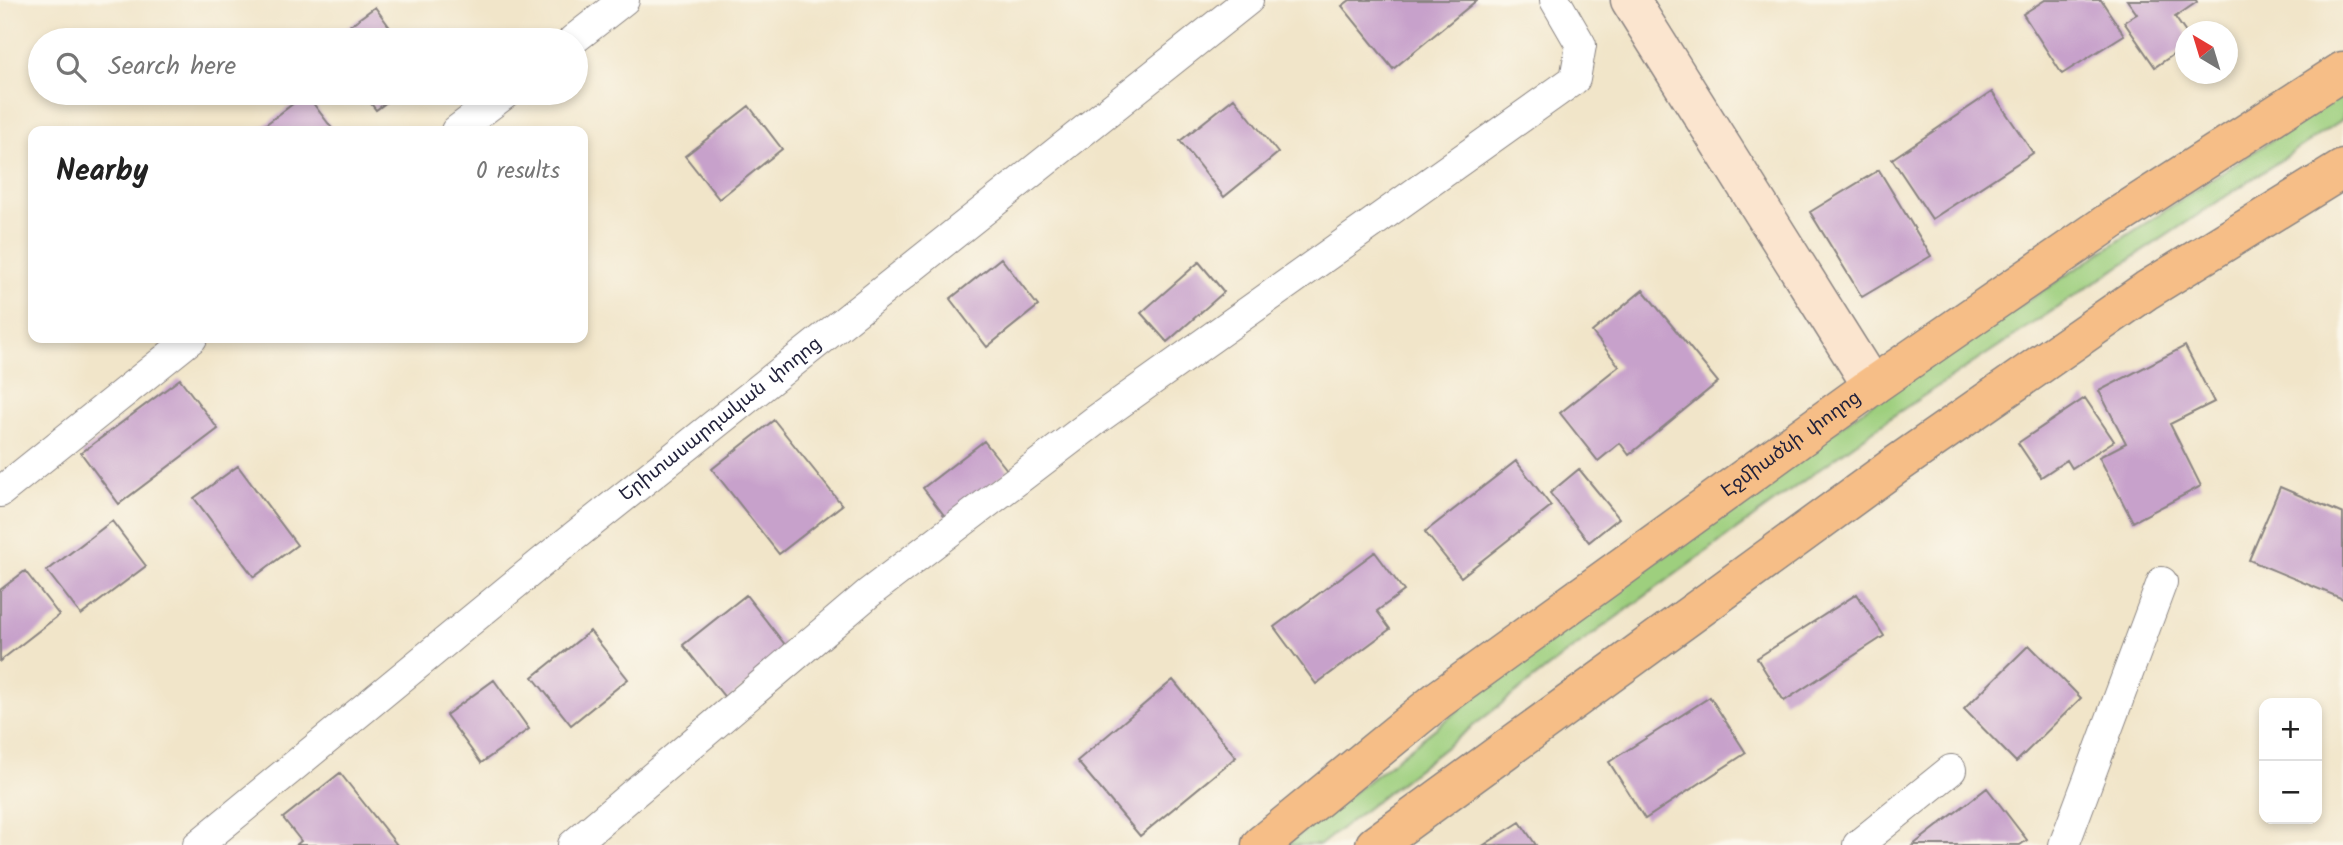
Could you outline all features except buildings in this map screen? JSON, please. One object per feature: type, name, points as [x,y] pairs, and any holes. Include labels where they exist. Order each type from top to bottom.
[{"type":"highway","name":"Էջմիածնի փողոց","points":[[1261,845],[1438,700],[1872,386],[2112,220],[2343,71]]},
{"type":"highway","points":[[1376,845],[1919,449],[2147,290],[2343,169]]},
{"type":"street","points":[[588,28],[624,0]]},
{"type":"street","name":"Երիտասարդական փողոց","points":[[198,845],[547,558],[1248,0]]},
{"type":"street","points":[[573,845],[869,593],[1096,420],[1575,79],[1581,45],[1555,0]]},
{"type":"street","points":[[1630,0],[1872,386]]},
{"type":"street","points":[[463,126],[490,105]]},
{"type":"street","points":[[0,492],[186,343]]},
{"type":"street","points":[[2064,845],[2162,582]]},
{"type":"street","points":[[1858,845],[1951,770]]},
{"type":"green space","points":[[2343,93],[2343,119],[1890,418],[1563,656],[1320,845],[1287,845],[1549,639],[1874,402]]}]
